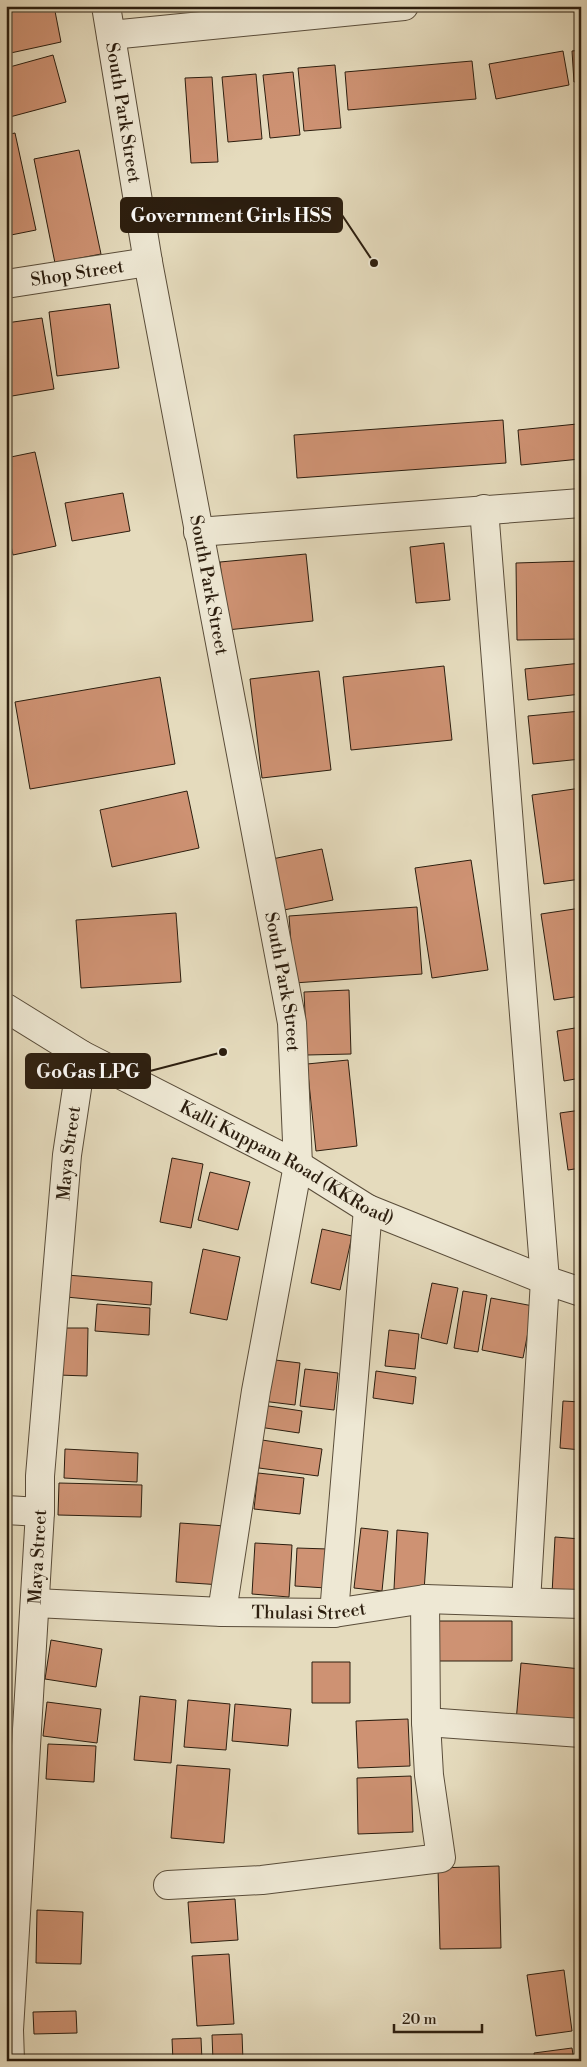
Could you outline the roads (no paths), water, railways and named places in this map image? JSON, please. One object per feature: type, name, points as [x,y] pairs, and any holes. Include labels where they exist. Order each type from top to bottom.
[{"type":"street","name":"South Park Street","points":[[106,6],[148,262],[292,1023],[298,1165],[256,1391],[222,1612]]},
{"type":"street","points":[[111,35],[404,6]]},
{"type":"street","name":"Shop Street","points":[[6,284],[148,262]]},
{"type":"street","points":[[198,532],[581,503]]},
{"type":"street","points":[[484,509],[545,1280],[526,1602]]},
{"type":"street","name":"Kalli Kuppam Road (KKRoad)","points":[[6,1008],[82,1055],[298,1165],[368,1209],[545,1280],[581,1292]]},
{"type":"street","name":"Maya Street","points":[[10,2061],[9,2030],[35,1603],[40,1476],[67,1155],[82,1055]]},
{"type":"street","points":[[334,1613],[368,1209]]},
{"type":"street","points":[[6,1510],[40,1512]]},
{"type":"street","points":[[168,1885],[262,1880],[441,1858],[429,1775],[426,1722],[425,1599]]},
{"type":"street","name":"Thulasi Street","points":[[35,1603],[222,1612],[334,1613],[425,1599],[581,1604]]},
{"type":"street","points":[[426,1722],[581,1733]]},
{"type":"place","name":"Government Girls HSS","points":[[374,263]]},
{"type":"place","name":"GoGas LPG","points":[[223,1052]]}]
